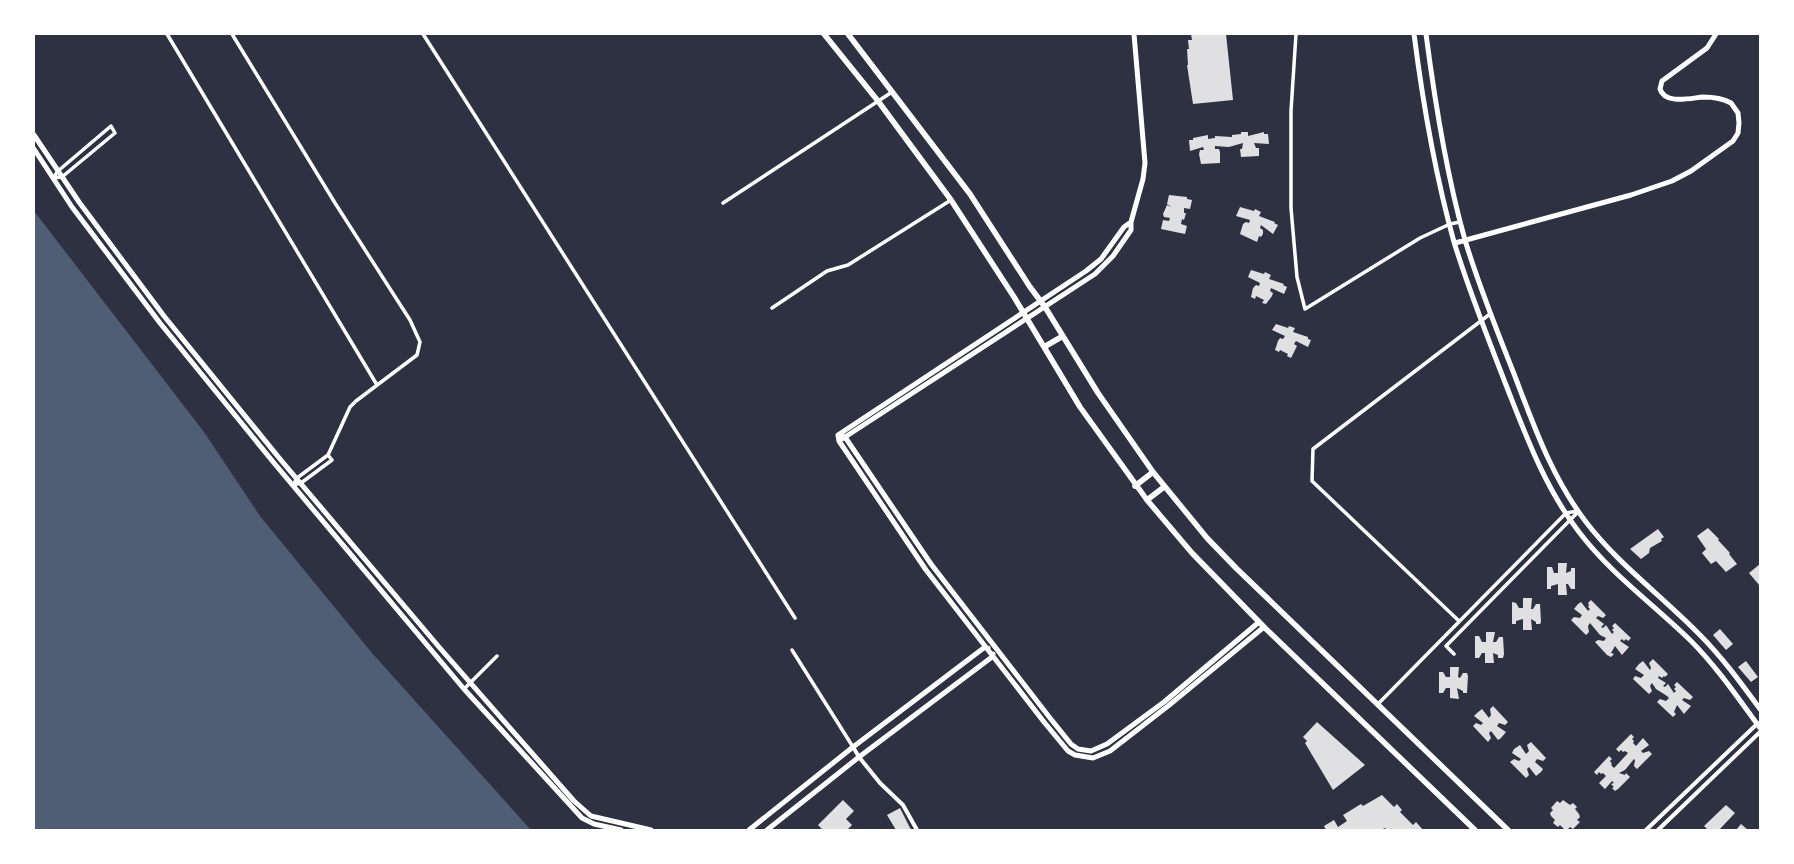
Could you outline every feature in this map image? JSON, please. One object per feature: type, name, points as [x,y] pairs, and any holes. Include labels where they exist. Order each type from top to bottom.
[{"type":"main road","points":[[824,34],[878,101],[951,200],[1027,318],[1099,436],[1135,486],[1192,553],[1259,622],[1475,830]]},
{"type":"main road","points":[[848,34],[970,194],[1030,287],[1045,307],[1101,399],[1153,472],[1207,538],[1508,830]]},
{"type":"main road","points":[[839,441],[1045,307],[1106,265],[1130,230],[1140,194],[1145,163],[1134,34]]},
{"type":"main road","points":[[1414,34],[1429,133],[1455,243],[1481,321],[1532,452],[1556,499],[1570,520],[1603,559],[1692,642],[1722,676],[1759,725]]},
{"type":"main road","points":[[1426,34],[1440,131],[1465,240],[1490,314],[1541,445],[1564,491],[1578,511],[1611,550],[1700,634],[1731,669],[1760,709]]},
{"type":"main road","points":[[1455,243],[1656,188],[1691,171],[1733,141],[1738,133],[1739,123],[1738,113],[1731,103],[1711,97],[1670,98],[1663,95],[1660,89],[1662,81],[1707,48],[1716,34]]},
{"type":"main road","points":[[34,135],[62,177],[164,316],[301,484],[470,683],[588,815],[651,830]]},
{"type":"main road","points":[[34,149],[72,207],[160,323],[464,689],[582,818],[594,824],[621,830]]},
{"type":"main road","points":[[838,435],[1041,301],[1101,259],[1124,227],[1131,222]]},
{"type":"main road","points":[[1044,347],[1063,336]]},
{"type":"main road","points":[[838,435],[845,437],[910,536],[995,648],[1071,744],[1078,749],[1091,751],[1107,744],[1164,702],[1259,622]]},
{"type":"main road","points":[[838,435],[839,441],[914,552],[985,648],[1068,751],[1080,757],[1094,758],[1110,751],[1168,706],[1264,627]]},
{"type":"main road","points":[[1135,486],[1153,472]]},
{"type":"main road","points":[[1147,500],[1164,486]]},
{"type":"main road","points":[[748,830],[853,747],[985,648],[995,648]]},
{"type":"main road","points":[[767,830],[858,758],[992,657],[995,648]]},
{"type":"street","points":[[167,34],[377,385]]},
{"type":"street","points":[[232,34],[417,334],[420,342],[417,355],[350,407],[328,455],[297,478],[293,485]]},
{"type":"street","points":[[423,34],[795,618]]},
{"type":"street","points":[[1296,34],[1291,111],[1291,208],[1297,277],[1305,309],[1420,238],[1450,224],[1460,222]]},
{"type":"street","points":[[723,203],[858,116],[892,92]]},
{"type":"street","points":[[111,126],[115,133],[62,177],[53,178],[58,170],[111,126]]},
{"type":"street","points":[[772,308],[827,272],[848,265],[951,200]]},
{"type":"street","points":[[1459,621],[1312,481],[1313,448],[1490,314]]},
{"type":"street","points":[[293,485],[301,484],[332,460],[328,455]]},
{"type":"street","points":[[1378,704],[1566,513],[1578,511]]},
{"type":"street","points":[[1454,654],[1446,646],[1578,511]]},
{"type":"street","points":[[792,650],[853,747],[858,758],[880,783],[903,805],[917,830]]},
{"type":"street","points":[[464,689],[497,656]]},
{"type":"street","points":[[1646,830],[1759,725]]},
{"type":"street","points":[[1658,830],[1760,732]]},
{"type":"water","points":[[34,211],[204,432],[260,516],[372,653],[531,830],[34,830]]},
{"type":"building","points":[[1191,34],[1226,34],[1233,100],[1193,104],[1187,65],[1187,49],[1189,49],[1188,40],[1192,40]]},
{"type":"building","points":[[1241,132],[1248,132],[1248,136],[1264,132],[1264,134],[1268,134],[1269,144],[1254,143],[1256,148],[1259,148],[1259,156],[1241,157],[1240,149],[1242,149],[1243,143],[1229,147],[1215,146],[1215,149],[1219,149],[1220,152],[1220,163],[1201,164],[1199,154],[1200,150],[1204,150],[1203,147],[1190,151],[1189,140],[1193,140],[1193,138],[1208,135],[1208,139],[1215,138],[1215,136],[1232,137],[1232,135],[1241,134]]},
{"type":"building","points":[[1169,195],[1187,197],[1187,199],[1192,200],[1190,209],[1184,208],[1184,213],[1186,213],[1181,224],[1187,226],[1185,234],[1161,229],[1163,220],[1169,221],[1170,218],[1164,217],[1163,214],[1167,205],[1172,207],[1167,204]]},
{"type":"building","points":[[1240,207],[1254,211],[1255,209],[1261,212],[1259,216],[1275,222],[1274,223],[1278,225],[1273,234],[1261,225],[1260,228],[1263,230],[1263,234],[1261,237],[1259,236],[1257,242],[1240,234],[1243,224],[1246,222],[1249,223],[1250,220],[1236,216]]},
{"type":"building","points":[[1251,270],[1264,274],[1265,272],[1271,275],[1269,279],[1284,284],[1283,285],[1287,287],[1284,294],[1271,288],[1270,291],[1273,293],[1266,304],[1262,303],[1264,300],[1256,296],[1255,299],[1251,297],[1253,288],[1256,285],[1259,286],[1260,283],[1248,277]]},
{"type":"building","points":[[1276,324],[1288,328],[1289,326],[1295,328],[1293,332],[1308,337],[1308,339],[1311,340],[1308,347],[1296,341],[1294,344],[1297,346],[1291,358],[1287,356],[1288,354],[1280,350],[1279,352],[1275,350],[1280,338],[1283,339],[1285,336],[1272,330]]},
{"type":"building","points":[[1708,528],[1719,539],[1718,540],[1730,553],[1729,554],[1737,564],[1726,572],[1716,561],[1711,564],[1702,553],[1706,549],[1697,536]]},
{"type":"building","points":[[1658,529],[1664,537],[1661,539],[1662,541],[1650,548],[1649,553],[1641,559],[1630,549]]},
{"type":"building","points":[[1558,563],[1567,563],[1566,573],[1571,571],[1571,568],[1575,568],[1575,589],[1571,589],[1568,584],[1566,584],[1567,595],[1558,595],[1558,584],[1551,586],[1551,589],[1547,589],[1547,567],[1552,567],[1554,573],[1558,573]]},
{"type":"building","points":[[1760,564],[1760,586],[1749,573]]},
{"type":"building","points":[[1523,598],[1532,598],[1531,609],[1533,609],[1536,604],[1540,604],[1541,622],[1540,624],[1536,624],[1536,622],[1531,619],[1532,630],[1523,630],[1523,619],[1516,621],[1516,624],[1512,624],[1512,602],[1516,603],[1519,608],[1523,608]]},
{"type":"building","points":[[1591,600],[1606,615],[1603,618],[1598,616],[1596,618],[1604,624],[1601,627],[1603,628],[1606,625],[1612,634],[1614,632],[1612,630],[1614,628],[1612,626],[1615,623],[1631,638],[1628,641],[1626,639],[1624,641],[1622,639],[1620,641],[1629,647],[1622,655],[1615,646],[1611,653],[1614,654],[1611,657],[1607,655],[1595,642],[1598,640],[1604,641],[1606,638],[1600,635],[1590,623],[1588,626],[1589,632],[1586,635],[1571,620],[1574,617],[1580,618],[1582,615],[1574,609],[1578,604],[1581,602],[1588,611],[1590,609],[1588,607],[1588,603]]},
{"type":"building","points":[[1720,629],[1733,644],[1726,650],[1713,635]]},
{"type":"building","points":[[1486,632],[1495,632],[1493,642],[1496,642],[1499,637],[1503,637],[1503,658],[1498,658],[1498,655],[1493,653],[1494,663],[1485,663],[1485,653],[1482,653],[1479,658],[1475,658],[1475,636],[1479,636],[1482,642],[1486,642]]},
{"type":"building","points":[[1653,659],[1668,674],[1665,677],[1664,676],[1662,678],[1659,676],[1658,678],[1666,683],[1663,686],[1665,687],[1668,684],[1674,693],[1676,691],[1674,689],[1676,687],[1674,685],[1677,682],[1693,697],[1690,700],[1684,698],[1682,700],[1691,706],[1684,714],[1677,705],[1674,712],[1676,714],[1673,717],[1657,702],[1660,699],[1666,701],[1669,698],[1667,696],[1656,689],[1652,683],[1650,686],[1652,691],[1649,694],[1633,679],[1635,676],[1641,678],[1644,675],[1635,669],[1639,664],[1643,661],[1650,670],[1651,668],[1649,663]]},
{"type":"building","points":[[1746,661],[1758,677],[1751,682],[1738,667]]},
{"type":"building","points":[[1450,667],[1459,667],[1458,677],[1460,678],[1463,673],[1467,673],[1468,676],[1467,693],[1463,693],[1463,691],[1457,688],[1459,699],[1450,698],[1450,688],[1446,688],[1443,693],[1439,693],[1439,672],[1443,672],[1446,677],[1450,677]]},
{"type":"building","points":[[1493,706],[1508,722],[1505,725],[1499,723],[1497,726],[1506,732],[1501,738],[1498,740],[1491,731],[1489,733],[1491,738],[1488,742],[1473,726],[1476,723],[1481,725],[1483,723],[1474,716],[1482,709],[1489,718],[1491,715],[1490,709]]},
{"type":"building","points":[[1317,722],[1365,765],[1333,790],[1305,743],[1307,741],[1303,737]]},
{"type":"building","points":[[1631,734],[1634,737],[1632,739],[1634,741],[1633,743],[1636,746],[1643,738],[1649,745],[1641,751],[1643,753],[1649,751],[1652,754],[1637,769],[1634,766],[1634,759],[1625,770],[1619,773],[1625,775],[1626,773],[1630,777],[1618,789],[1615,791],[1612,788],[1614,787],[1611,784],[1614,783],[1612,781],[1605,789],[1599,783],[1606,776],[1599,772],[1597,775],[1594,772],[1609,756],[1612,759],[1610,761],[1612,764],[1611,765],[1614,768],[1616,766],[1628,753],[1621,750],[1619,752],[1616,749]]},
{"type":"building","points":[[1531,742],[1546,758],[1543,761],[1537,759],[1535,762],[1543,769],[1541,772],[1536,776],[1529,767],[1527,769],[1529,775],[1526,778],[1510,762],[1514,759],[1519,761],[1521,759],[1512,753],[1514,749],[1520,745],[1526,754],[1529,751],[1527,745]]},
{"type":"building","points":[[1382,795],[1394,807],[1397,804],[1402,810],[1400,812],[1413,825],[1416,822],[1423,830],[1387,830],[1385,828],[1381,830],[1326,830],[1324,826],[1334,820],[1338,827],[1347,821],[1343,815],[1361,804],[1363,806]]},
{"type":"building","points":[[843,800],[854,811],[846,819],[852,825],[847,830],[823,830],[818,825]]},
{"type":"building","points":[[1563,800],[1570,805],[1573,803],[1577,807],[1575,809],[1580,817],[1577,820],[1580,822],[1573,829],[1570,827],[1567,830],[1560,825],[1558,827],[1553,823],[1555,820],[1550,813],[1553,810],[1551,808],[1557,801],[1560,803]]},
{"type":"building","points":[[1726,805],[1735,813],[1719,830],[1708,830],[1704,826]]},
{"type":"building","points":[[900,808],[912,830],[896,830],[887,815]]},
{"type":"building","points":[[1741,824],[1748,830],[1736,830]]}]
